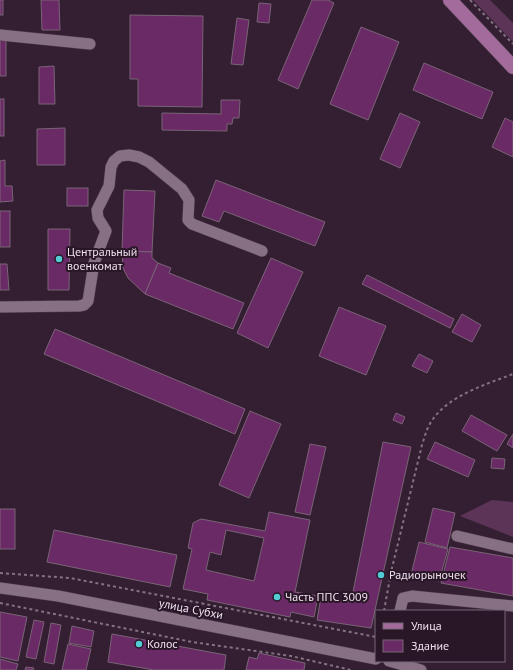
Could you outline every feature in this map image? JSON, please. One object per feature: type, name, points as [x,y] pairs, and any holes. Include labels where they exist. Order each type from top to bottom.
[{"type":"main road","points":[[450,0],[513,67]]},
{"type":"street","points":[[0,35],[90,44]]},
{"type":"street","points":[[0,307],[79,306],[84,305],[88,301],[94,263],[106,231],[98,218],[97,210],[109,186],[111,167],[114,161],[120,156],[129,155],[139,157],[182,189],[189,200],[188,220],[192,224],[262,252]]},
{"type":"street","points":[[457,536],[513,549]]},
{"type":"street","name":"улица Субхи","points":[[0,588],[58,596],[375,658]]},
{"type":"street","points":[[400,610],[402,598],[412,596],[513,606]]},
{"type":"street","points":[[392,662],[421,670]]},
{"type":"path","points":[[470,0],[513,44]]},
{"type":"path","points":[[384,610],[398,542],[422,444],[428,426],[434,417],[445,407],[478,386],[513,374]]},
{"type":"path","points":[[0,573],[70,578],[375,637]]},
{"type":"path","points":[[0,603],[192,642],[291,656],[351,670]]},
{"type":"shaded area","points":[[473,0],[490,0],[513,23],[513,42]]},
{"type":"shaded area","points":[[492,500],[513,502],[513,537],[460,516]]},
{"type":"building","points":[[0,0],[3,0],[3,15],[0,15]]},
{"type":"building","points":[[41,0],[59,0],[60,30],[42,30]]},
{"type":"building","points":[[312,0],[328,0],[334,3],[298,89],[278,80]]},
{"type":"building","points":[[259,3],[271,4],[269,23],[257,22]]},
{"type":"building","points":[[130,15],[203,16],[202,107],[138,106],[138,79],[130,79]]},
{"type":"building","points":[[237,18],[249,20],[243,65],[231,64]]},
{"type":"building","points":[[361,27],[399,42],[368,120],[330,104]]},
{"type":"building","points":[[0,39],[6,39],[6,76],[0,76]]},
{"type":"building","points":[[424,63],[493,92],[482,119],[413,90]]},
{"type":"building","points":[[54,66],[55,104],[39,104],[39,67]]},
{"type":"building","points":[[0,99],[4,99],[4,136],[0,136]]},
{"type":"building","points":[[221,100],[240,100],[239,118],[233,118],[232,124],[227,124],[227,131],[162,130],[162,113],[221,114]]},
{"type":"building","points":[[400,113],[420,122],[400,168],[380,159]]},
{"type":"building","points":[[505,118],[513,122],[513,157],[492,147]]},
{"type":"building","points":[[65,128],[65,165],[37,165],[37,129]]},
{"type":"building","points":[[5,160],[5,186],[12,186],[13,201],[0,202],[0,161]]},
{"type":"building","points":[[216,180],[325,222],[315,246],[224,211],[219,222],[202,216]]},
{"type":"building","points":[[67,188],[88,188],[88,206],[67,206]]},
{"type":"building","points":[[124,190],[155,191],[152,252],[122,251]]},
{"type":"building","points":[[0,211],[10,211],[10,247],[0,247]]},
{"type":"building","name":"Центральный военкомат","points":[[48,229],[70,229],[69,290],[48,290]]},
{"type":"building","points":[[122,251],[152,252],[152,258],[158,263],[145,294],[128,278],[123,268]]},
{"type":"building","points":[[271,258],[303,272],[268,348],[237,333]]},
{"type":"building","points":[[158,263],[171,268],[169,273],[244,303],[233,329],[145,294]]},
{"type":"building","points":[[0,264],[7,264],[9,290],[0,290]]},
{"type":"building","points":[[367,275],[454,319],[450,328],[362,284]]},
{"type":"building","points":[[339,307],[386,326],[366,375],[319,356]]},
{"type":"building","points":[[462,314],[481,325],[472,342],[452,332]]},
{"type":"building","points":[[55,329],[245,409],[235,434],[44,354]]},
{"type":"building","points":[[419,354],[433,361],[427,373],[412,366]]},
{"type":"building","points":[[250,411],[281,424],[249,498],[219,485]]},
{"type":"building","points":[[396,413],[405,417],[402,424],[393,420]]},
{"type":"building","points":[[471,415],[507,435],[497,451],[462,431]]},
{"type":"building","points":[[513,434],[513,448],[507,444]]},
{"type":"building","points":[[383,442],[411,447],[371,628],[317,620],[321,597],[351,602]]},
{"type":"building","points":[[435,442],[475,460],[468,477],[427,459]]},
{"type":"building","points":[[310,444],[326,447],[310,515],[295,512]]},
{"type":"building","points":[[492,458],[505,459],[504,469],[491,468]]},
{"type":"building","points":[[433,508],[455,513],[447,548],[425,542]]},
{"type":"building","points":[[0,509],[15,509],[15,549],[0,549]]},
{"type":"building","points":[[269,512],[310,520],[295,592],[318,596],[314,617],[291,612],[290,617],[207,600],[208,594],[183,589],[192,549],[188,548],[193,523],[201,519],[265,531]],"holes":[[[226,530],[264,538],[254,581],[206,570],[210,552],[221,555]]]},
{"type":"building","points":[[54,530],[177,555],[170,587],[47,562]]},
{"type":"building","points":[[419,542],[448,549],[439,581],[411,575]]},
{"type":"building","points":[[450,547],[513,558],[513,596],[441,583]]},
{"type":"building","points":[[0,612],[27,617],[18,661],[0,657]]},
{"type":"building","points":[[34,620],[44,622],[36,659],[26,657]]},
{"type":"building","points":[[51,623],[61,625],[54,664],[44,662]]},
{"type":"building","points":[[72,626],[94,631],[91,647],[69,643]]},
{"type":"building","name":"Колос","points":[[112,634],[226,655],[224,670],[154,670],[108,662]]},
{"type":"building","points":[[68,644],[91,649],[86,670],[62,670]]},
{"type":"building","points":[[259,653],[305,663],[304,670],[246,670],[249,657],[257,659]]},
{"type":"building","points":[[0,659],[18,664],[16,670],[0,670]]},
{"type":"building","points":[[26,667],[34,668],[33,670],[25,670]]},
{"type":"place","name":"Центральный военкомат","points":[[59,259]]},
{"type":"place","name":"Радиорыночек","points":[[381,575]]},
{"type":"place","name":"Часть ППС 3009","points":[[277,597]]},
{"type":"place","name":"Колос","points":[[139,644]]}]
